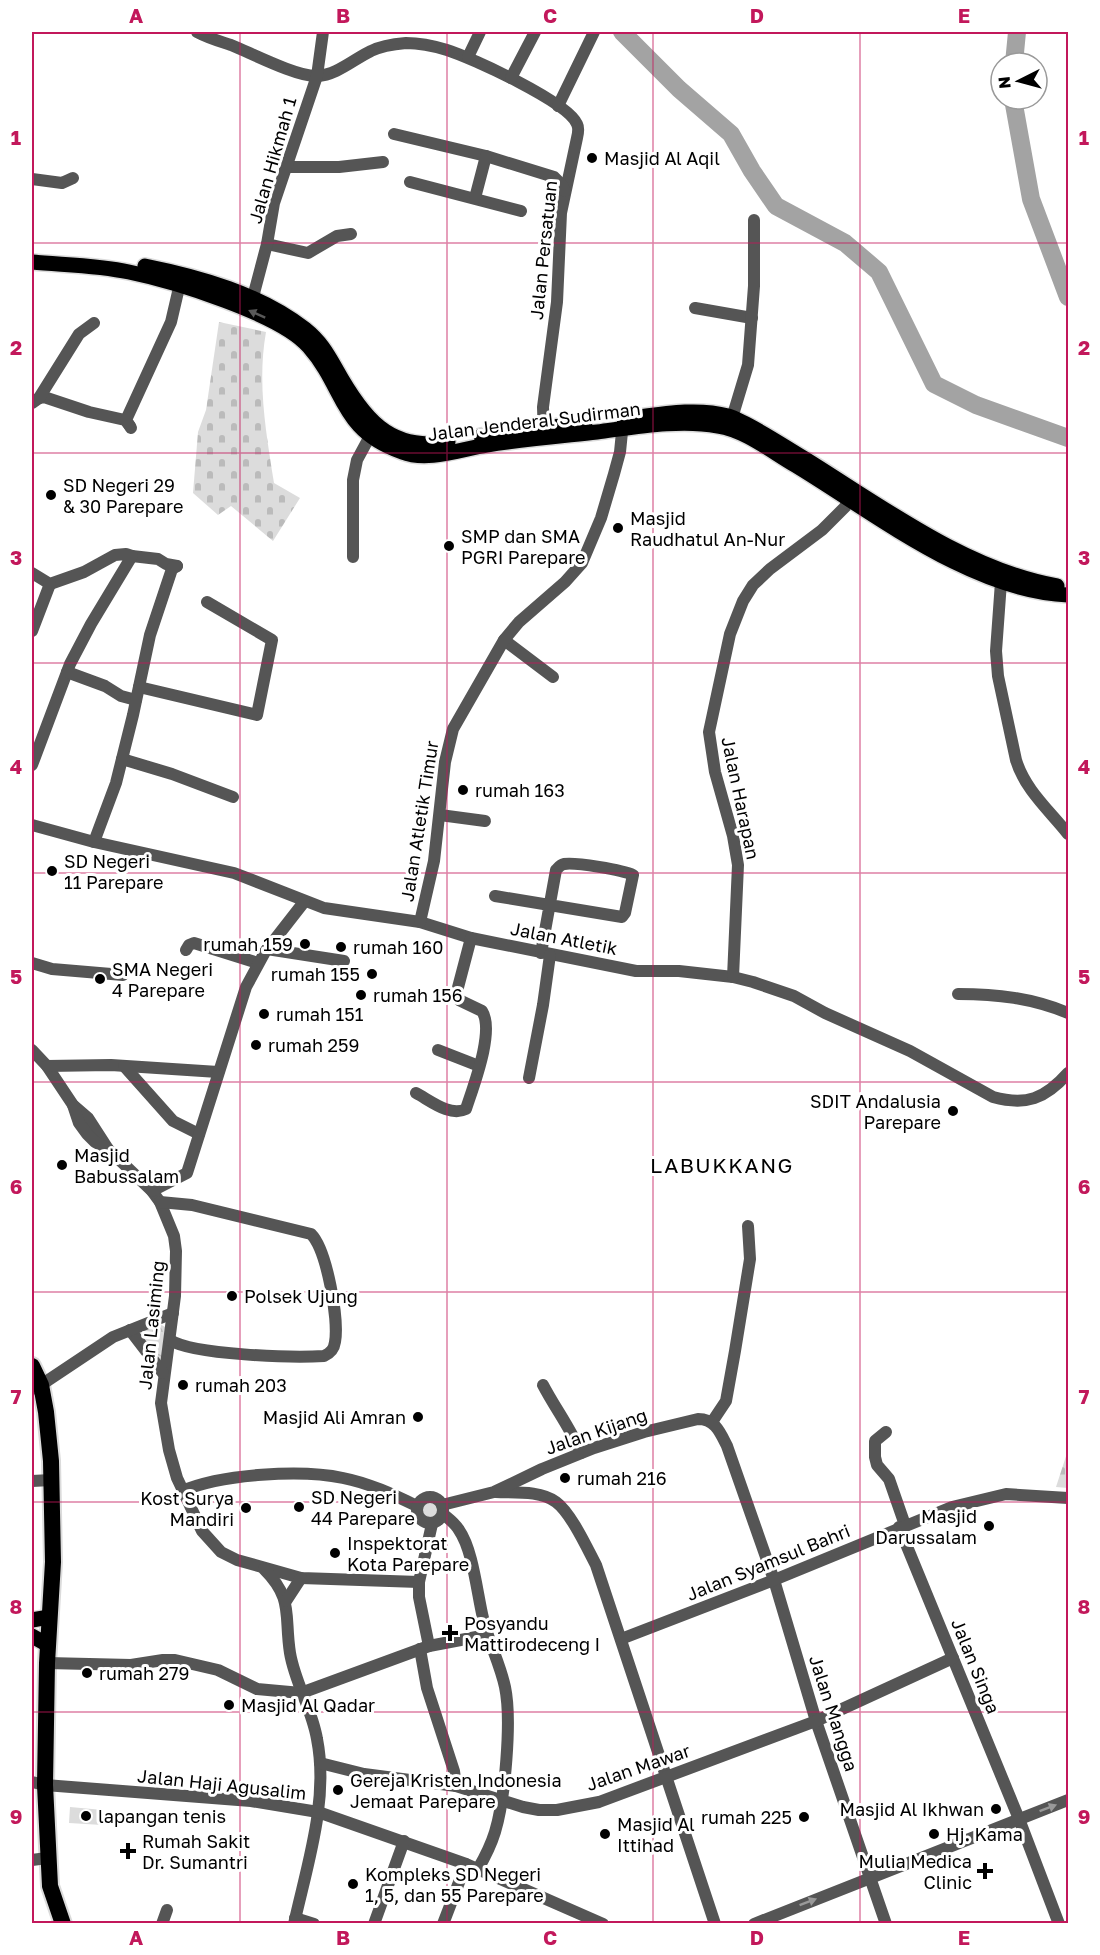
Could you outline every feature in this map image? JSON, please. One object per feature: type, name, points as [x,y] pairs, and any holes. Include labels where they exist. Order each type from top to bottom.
[{"type":"highway","points":[[32,1366],[36,1387],[46,1412],[51,1480],[53,1562],[38,1784],[39,1859],[63,1923]]},
{"type":"main road","name":"Jalan Jenderal Sudirman","points":[[32,252],[122,261],[181,280],[256,312],[299,337],[326,370],[344,407],[354,421],[370,436],[402,452],[421,456],[544,433]]},
{"type":"main road","name":"Jalan Jenderal Sudirman","points":[[32,262],[128,271],[181,280],[253,297],[294,321],[324,347],[357,404],[372,422],[399,439],[417,444],[544,433],[700,412],[732,418],[782,445],[946,557],[1022,590],[1068,595]]},
{"type":"main road","name":"Jalan Jenderal Sudirman","points":[[623,424],[698,424],[731,429],[849,498],[984,564],[1022,578],[1068,587]]},
{"type":"main road","points":[[32,1620],[49,1617]]},
{"type":"main road","points":[[32,1636],[48,1645]]},
{"type":"street","points":[[197,32],[290,69],[317,76]]},
{"type":"street","name":"Jalan Hikmah 1","points":[[253,297],[267,244],[274,203],[317,76],[323,32]]},
{"type":"street","points":[[423,44],[428,32]]},
{"type":"street","points":[[468,57],[480,32]]},
{"type":"street","points":[[511,78],[535,32]]},
{"type":"street","points":[[558,106],[594,32]]},
{"type":"street","name":"Jalan Persatuan","points":[[317,76],[350,64],[372,50],[406,43],[423,44],[468,57],[511,78],[568,113],[578,125],[561,213],[557,302],[543,407],[544,433]]},
{"type":"street","points":[[394,134],[486,156],[554,177],[565,191]]},
{"type":"street","points":[[475,198],[486,156]]},
{"type":"street","points":[[285,167],[339,167],[383,162]]},
{"type":"street","points":[[32,179],[62,183],[73,178]]},
{"type":"street","points":[[410,182],[521,211]]},
{"type":"street","points":[[732,418],[748,365],[752,318],[754,220]]},
{"type":"street","points":[[267,244],[308,253],[337,236],[351,234]]},
{"type":"street","points":[[35,400],[44,397],[90,412],[125,420],[131,428],[126,420],[171,322],[181,280]]},
{"type":"street","points":[[695,308],[752,318]]},
{"type":"street","points":[[35,400],[79,334],[94,323]]},
{"type":"street","name":"Jalan Atletik Timur","points":[[420,922],[434,861],[444,762],[453,729],[504,640],[525,616],[565,582],[582,563],[601,518],[620,452],[623,424]]},
{"type":"street","points":[[353,557],[353,480],[357,460],[370,436]]},
{"type":"street","name":"Jalan Harapan","points":[[733,977],[738,865],[734,836],[715,772],[709,732],[730,634],[743,601],[753,585],[770,569],[822,530],[845,507],[849,498]]},
{"type":"street","points":[[32,573],[50,584],[84,573],[115,555],[126,554],[159,559],[166,564],[177,566],[172,569],[157,610],[116,783],[94,842]]},
{"type":"street","points":[[32,765],[67,672],[91,624],[132,556]]},
{"type":"street","points":[[1001,582],[996,638],[998,676],[1019,772],[1068,834]]},
{"type":"street","points":[[32,631],[50,584]]},
{"type":"street","points":[[139,687],[257,715],[272,640],[207,602]]},
{"type":"street","points":[[504,640],[553,677]]},
{"type":"street","points":[[67,672],[105,686],[121,696],[136,700]]},
{"type":"street","points":[[122,759],[172,774],[233,797]]},
{"type":"street","points":[[440,815],[485,821]]},
{"type":"street","name":"Jalan Atletik","points":[[32,825],[94,842],[234,873],[304,902],[340,912],[420,922],[471,938],[636,971],[679,971],[733,977],[775,988],[910,1051],[993,1097],[1017,1102],[1027,1101],[1046,1092],[1062,1081],[1068,1073]]},
{"type":"street","points":[[495,896],[550,906],[621,917],[625,913],[633,877],[630,873],[563,864],[556,870],[550,906],[545,954],[543,1005],[529,1078]]},
{"type":"street","points":[[152,1191],[187,1173],[246,987],[267,949],[304,902]]},
{"type":"street","points":[[416,1093],[450,1111],[466,1109],[486,1034],[485,1014],[459,1000],[456,994],[471,938]]},
{"type":"street","points":[[186,950],[194,943],[258,963]]},
{"type":"street","points":[[267,949],[344,961]]},
{"type":"street","points":[[32,963],[52,969],[123,975]]},
{"type":"street","points":[[958,994],[998,994],[1046,1004],[1068,1013]]},
{"type":"street","name":"Jalan Lasiming","points":[[32,1050],[47,1066],[73,1105],[79,1122],[87,1134],[100,1146],[108,1149],[152,1191],[168,1220],[176,1251],[173,1313],[163,1372],[161,1403],[174,1467],[182,1491],[202,1531],[221,1552],[237,1560],[301,1578],[419,1582]]},
{"type":"street","points":[[438,1050],[479,1066]]},
{"type":"street","points":[[47,1066],[124,1066],[218,1072]]},
{"type":"street","points":[[124,1066],[173,1121],[200,1134]]},
{"type":"street","points":[[160,1202],[192,1205],[311,1234],[317,1241],[330,1283],[336,1323],[335,1343],[330,1354],[324,1356],[286,1356],[190,1349],[170,1340]]},
{"type":"street","points":[[748,1226],[750,1259],[726,1401],[712,1422],[721,1433],[727,1446],[774,1580]]},
{"type":"street","points":[[36,1387],[113,1337],[173,1313]]},
{"type":"street","points":[[130,1330],[163,1372]]},
{"type":"street","points":[[543,1385],[559,1415],[570,1428],[581,1453]]},
{"type":"street","name":"Jalan Kijang","points":[[494,1491],[581,1453],[644,1432],[685,1422],[707,1419],[712,1422]]},
{"type":"street","name":"Jalan Singa","points":[[885,1432],[875,1441],[875,1457],[878,1466],[889,1479],[902,1526],[1059,1923]]},
{"type":"street","points":[[182,1491],[193,1486],[244,1476],[329,1476],[344,1478],[388,1492],[417,1506]]},
{"type":"street","points":[[32,1481],[51,1480]]},
{"type":"street","points":[[478,1869],[489,1849],[496,1829],[501,1801],[508,1704],[503,1676],[487,1635],[465,1539],[443,1510],[437,1498],[429,1496],[421,1500],[417,1506],[420,1519],[432,1524],[439,1521],[443,1510],[494,1491],[537,1495],[556,1502],[572,1521],[596,1565],[715,1923]]},
{"type":"street","name":"Jalan Syamsul Bahri","points":[[621,1639],[774,1580],[952,1507],[1006,1494],[1068,1498]]},
{"type":"street","points":[[432,1524],[419,1582],[427,1688],[456,1786]]},
{"type":"street","points":[[264,1569],[275,1580],[286,1600],[290,1651],[301,1693],[314,1725],[320,1762],[318,1812],[295,1921],[315,1923]]},
{"type":"street","points":[[286,1600],[301,1578]]},
{"type":"street","name":"Jalan Mangga","points":[[774,1580],[816,1721],[886,1923]]},
{"type":"street","points":[[47,1663],[130,1665],[175,1660],[218,1670],[258,1689],[301,1693],[424,1647],[487,1635]]},
{"type":"street","name":"Jalan Mawar","points":[[320,1762],[364,1774],[456,1786],[501,1801],[539,1810],[557,1810],[599,1802],[816,1721],[953,1658]]},
{"type":"street","name":"Jalan Haji Agusalim","points":[[38,1784],[251,1801],[318,1812],[466,1864],[603,1923]]},
{"type":"street","points":[[754,1923],[1068,1800]]},
{"type":"street","points":[[374,1923],[404,1841]]},
{"type":"street","points":[[443,1923],[466,1864]]},
{"type":"street","points":[[162,1923],[167,1910]]},
{"type":"green space","points":[[219,322],[266,332],[262,389],[274,483],[300,498],[273,541],[231,506],[218,515],[193,493],[198,432],[206,410]]},
{"type":"green space","points":[[158,1323],[167,1328],[161,1364],[136,1331]]},
{"type":"green space","points":[[1068,1450],[1068,1488],[1056,1487]]},
{"type":"green space","points":[[430,1499],[437,1502],[440,1509],[437,1516],[430,1519],[423,1516],[420,1509],[423,1502]]},
{"type":"green space","name":"lapangan tenis","points":[[70,1807],[103,1810],[102,1825],[69,1823]]},
{"type":"waterway","points":[[622,32],[679,89],[731,134],[752,171],[776,206],[845,243],[879,272],[934,384],[976,405],[1068,438]]},
{"type":"waterway","points":[[1015,51],[1017,32]]},
{"type":"waterway","points":[[1015,111],[1031,199],[1068,297]]},
{"type":"place","name":"Masjid Al Aqil","points":[[592,158]]},
{"type":"place","name":"SD Negeri 29 & 30 Parepare","points":[[51,495]]},
{"type":"place","name":"Masjid Raudhatul An-Nur","points":[[618,528]]},
{"type":"place","name":"SMP dan SMA PGRI Parepare","points":[[449,546]]},
{"type":"place","name":"rumah 163","points":[[463,790]]},
{"type":"place","name":"SD Negeri 11 Parepare","points":[[52,871]]},
{"type":"place","name":"rumah 159","points":[[305,944]]},
{"type":"place","name":"rumah 160","points":[[341,947]]},
{"type":"place","name":"rumah 155","points":[[372,974]]},
{"type":"place","name":"SMA Negeri 4 Parepare","points":[[100,979]]},
{"type":"place","name":"rumah 156","points":[[361,995]]},
{"type":"place","name":"rumah 151","points":[[264,1014]]},
{"type":"place","name":"rumah 259","points":[[256,1045]]},
{"type":"place","name":"SDIT Andalusia Parepare","points":[[953,1111]]},
{"type":"place","name":"Masjid Babussalam","points":[[62,1165]]},
{"type":"place","name":"Polsek Ujung","points":[[232,1296]]},
{"type":"place","name":"rumah 203","points":[[183,1385]]},
{"type":"place","name":"Masjid Ali Amran","points":[[418,1417]]},
{"type":"place","name":"rumah 216","points":[[565,1478]]},
{"type":"place","name":"SD Negeri 44 Parepare","points":[[299,1507]]},
{"type":"place","name":"Kost Surya Mandiri","points":[[246,1508]]},
{"type":"place","name":"Masjid Darussalam","points":[[989,1526]]},
{"type":"place","name":"Inspektorat Kota Parepare","points":[[335,1553]]},
{"type":"place","name":"Posyandu Mattirodeceng I","points":[[450,1633]]},
{"type":"place","name":"rumah 279","points":[[87,1673]]},
{"type":"place","name":"Masjid Al Qadar","points":[[229,1705]]},
{"type":"place","name":"Gereja Kristen Indonesia Jemaat Parepare","points":[[338,1790]]},
{"type":"place","name":"Masjid Al Ikhwan","points":[[996,1809]]},
{"type":"place","name":"lapangan tenis","points":[[86,1816]]},
{"type":"place","name":"rumah 225","points":[[804,1817]]},
{"type":"place","name":"Masjid Al Ittihad","points":[[605,1834]]},
{"type":"place","name":"Hj. Kama","points":[[934,1834]]},
{"type":"place","name":"Rumah Sakit Dr. Sumantri","points":[[128,1851]]},
{"type":"place","name":"Mulia Medica Clinic","points":[[985,1871]]},
{"type":"place","name":"Kompleks SD Negeri 1, 5, dan 55 Parepare","points":[[353,1884]]},
{"type":"district","name":"LABUKKANG","points":[[722,1165]]}]
